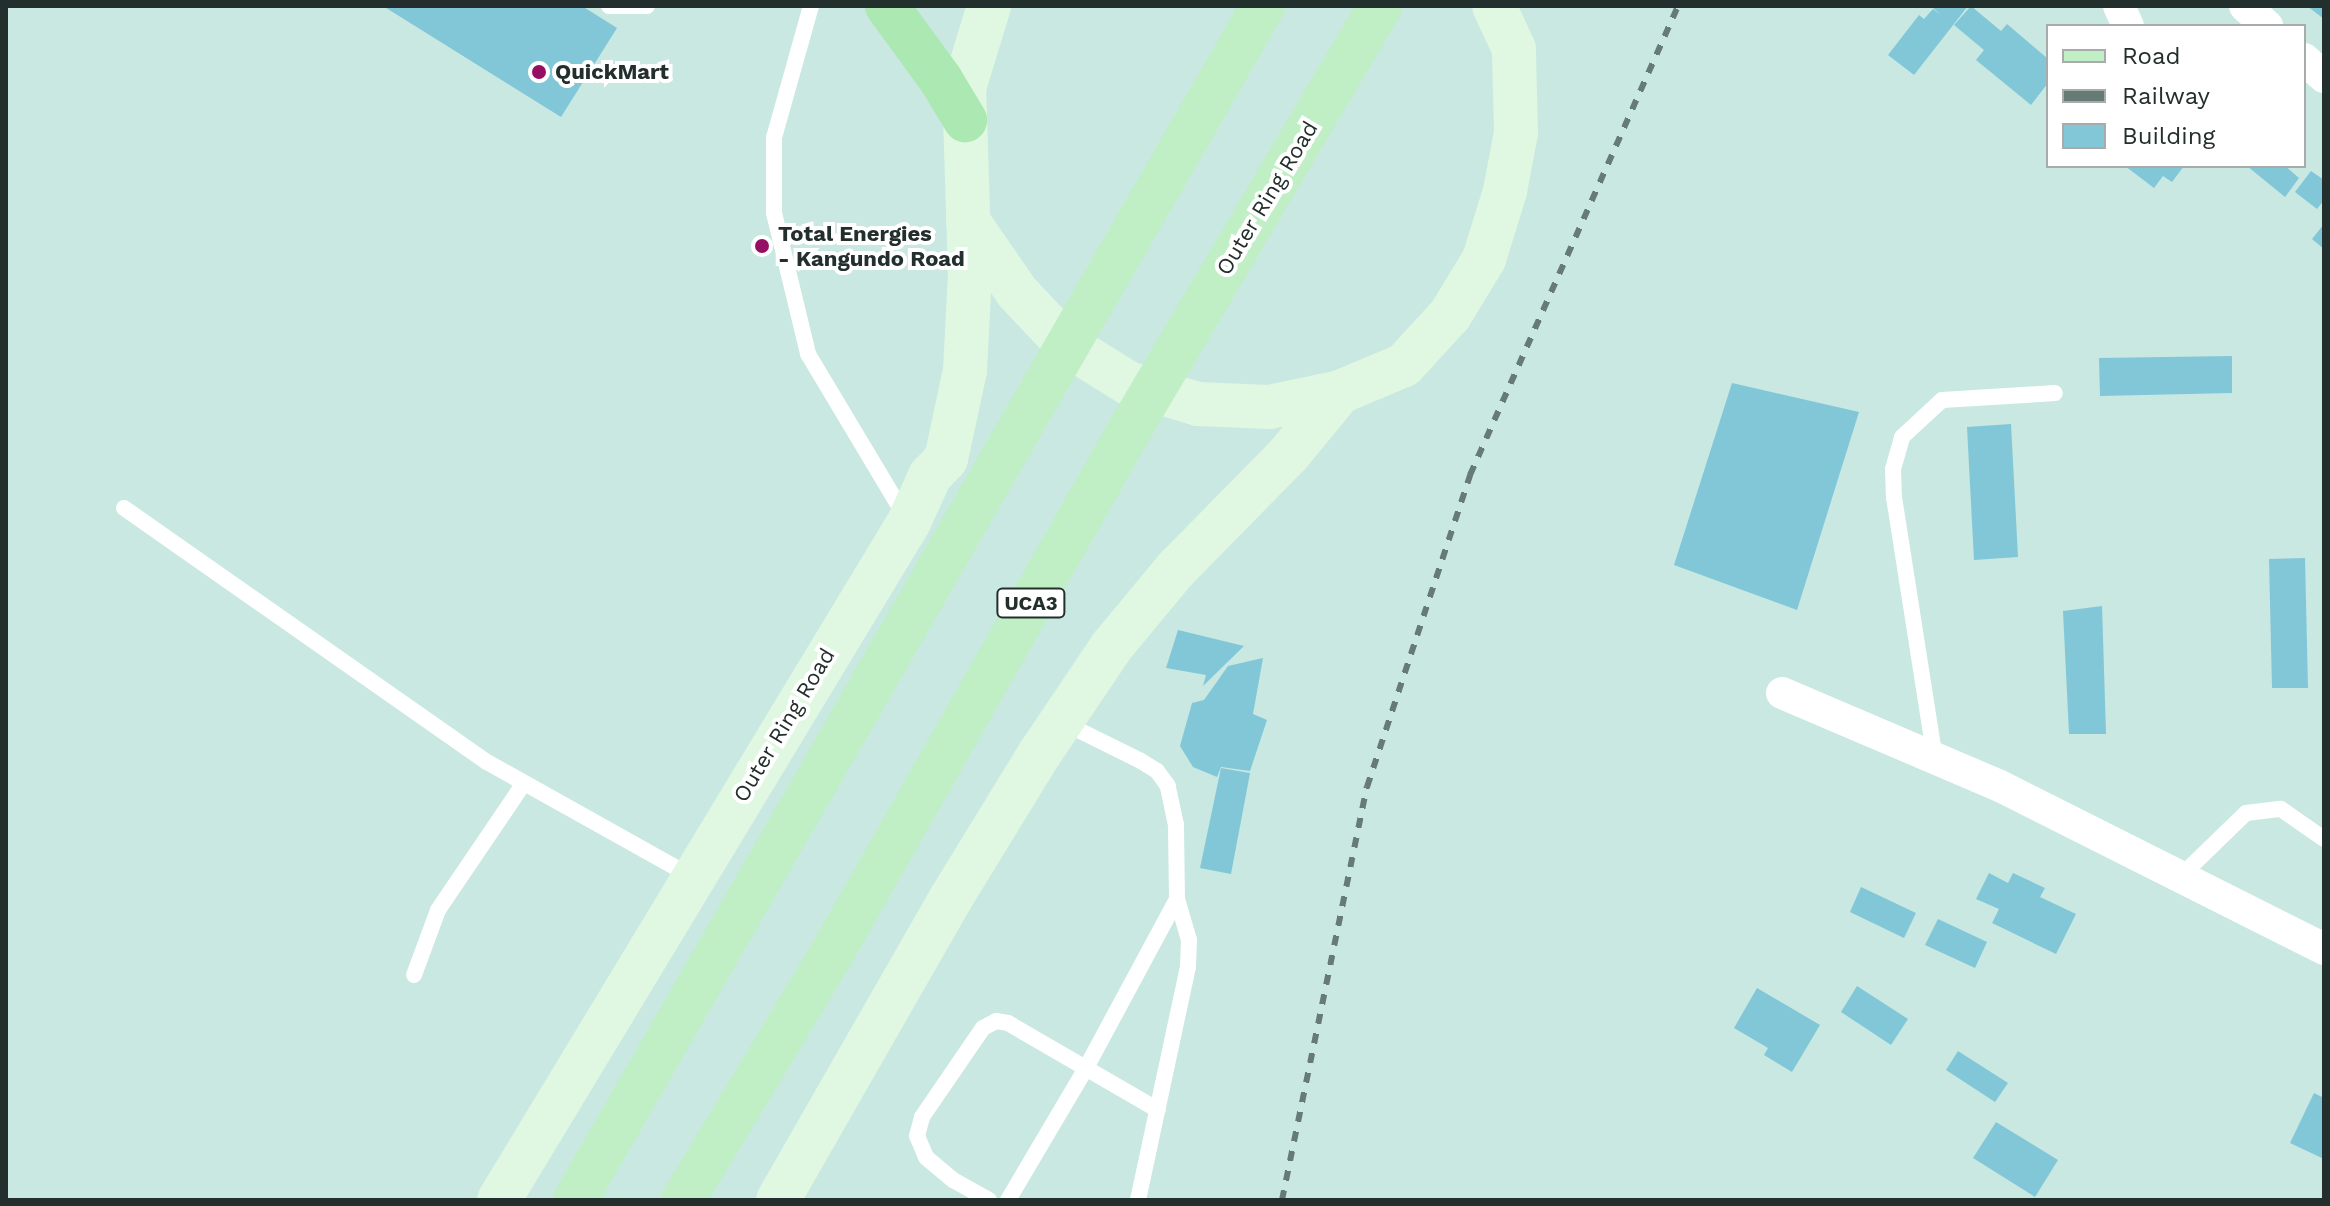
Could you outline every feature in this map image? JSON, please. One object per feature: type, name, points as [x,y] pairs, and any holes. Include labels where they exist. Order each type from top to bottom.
[{"type":"highway","points":[[887,6],[941,80],[965,120]]},
{"type":"main road","name":"Outer Ring Road","points":[[499,1200],[909,522],[930,476],[946,459],[965,370],[970,275],[964,88],[989,6]]},
{"type":"main road","points":[[575,1200],[1263,6]]},
{"type":"main road","name":"Outer Ring Road","points":[[683,1200],[828,960],[1133,424],[1380,6]]},
{"type":"main road","points":[[1494,6],[1514,49]]},
{"type":"main road","points":[[966,219],[1017,292],[1067,345],[1128,383],[1198,404],[1226,406],[1269,407],[1340,392],[1404,365],[1450,315],[1484,259],[1505,191],[1516,133],[1514,49],[1531,6]]},
{"type":"main road","points":[[778,1200],[951,898],[1061,721],[1112,646],[1176,569],[1289,454],[1340,392]]},
{"type":"street","points":[[2245,6],[2265,24]]},
{"type":"street","points":[[2306,61],[2324,77]]},
{"type":"street","points":[[1782,693],[1935,759],[2182,875],[2324,949]]},
{"type":"lane","points":[[609,6],[647,6]]},
{"type":"lane","points":[[811,6],[774,138],[774,213],[808,354],[850,418],[909,522]]},
{"type":"lane","points":[[1935,759],[1894,498],[1893,469],[1902,437],[1942,400],[2055,393]]},
{"type":"lane","points":[[124,508],[487,762],[692,877]]},
{"type":"lane","points":[[1061,721],[1141,761],[1168,786],[1176,825],[1177,899],[1189,940],[1188,967],[1138,1200]]},
{"type":"lane","points":[[414,975],[438,910],[524,783]]},
{"type":"lane","points":[[2182,875],[2246,813],[2281,809],[2324,839]]},
{"type":"lane","points":[[1008,1200],[1086,1068],[1177,899]]},
{"type":"lane","points":[[989,1200],[953,1180],[926,1157],[917,1136],[922,1117],[983,1028],[996,1021],[1008,1023],[1158,1110]]},
{"type":"building","name":"QuickMart","points":[[383,6],[582,6],[617,28],[561,117]]},
{"type":"building","points":[[1931,6],[1968,6],[1914,75],[1888,55],[1919,15],[1924,19],[1933,9],[1941,15]]},
{"type":"building","points":[[1971,6],[2001,31],[2007,24],[2046,57],[2046,86],[2031,105],[1976,60],[1984,50],[1954,25]]},
{"type":"building","points":[[2307,6],[2324,6],[2324,19]]},
{"type":"building","points":[[2128,168],[2182,168],[2172,182],[2163,176],[2154,188]]},
{"type":"building","points":[[2249,168],[2287,168],[2299,178],[2285,197]]},
{"type":"building","points":[[2311,171],[2324,180],[2324,200],[2317,209],[2295,192]]},
{"type":"building","points":[[2324,224],[2324,249],[2312,239]]},
{"type":"building","points":[[2232,356],[2232,393],[2100,396],[2099,358]]},
{"type":"building","points":[[1732,383],[1859,412],[1797,610],[1674,565]]},
{"type":"building","points":[[2011,424],[2018,557],[1974,560],[1967,427]]},
{"type":"building","points":[[2305,558],[2308,688],[2272,688],[2269,559]]},
{"type":"building","points":[[2102,606],[2106,734],[2069,734],[2063,611]]},
{"type":"building","points":[[1178,630],[1244,646],[1203,686],[1206,675],[1166,668]]},
{"type":"building","points":[[1263,658],[1253,714],[1267,720],[1250,771],[1221,767],[1217,777],[1193,767],[1180,746],[1192,703],[1204,700],[1228,666]]},
{"type":"building","points":[[1221,768],[1250,773],[1231,874],[1200,868]]},
{"type":"building","points":[[1989,873],[2008,883],[2013,873],[2045,888],[2040,897],[2076,914],[2056,954],[1992,923],[1999,909],[1976,899]]},
{"type":"building","points":[[1861,887],[1916,913],[1904,938],[1850,912]]},
{"type":"building","points":[[1938,919],[1987,942],[1975,968],[1925,945]]},
{"type":"building","points":[[1857,986],[1908,1019],[1891,1045],[1841,1012]]},
{"type":"building","points":[[1757,988],[1820,1025],[1792,1072],[1764,1055],[1768,1048],[1734,1028]]},
{"type":"building","points":[[1958,1051],[2008,1083],[1995,1102],[1946,1070]]},
{"type":"building","points":[[2314,1093],[2324,1098],[2324,1159],[2290,1143]]},
{"type":"building","points":[[1996,1122],[2058,1160],[2035,1197],[1973,1158]]},
{"type":"railway","points":[[1282,1200],[1367,787],[1470,475],[1678,6]]},
{"type":"place","name":"QuickMart","points":[[539,72]]},
{"type":"place","name":"Total Energies - Kangundo Road","points":[[762,246]]}]
